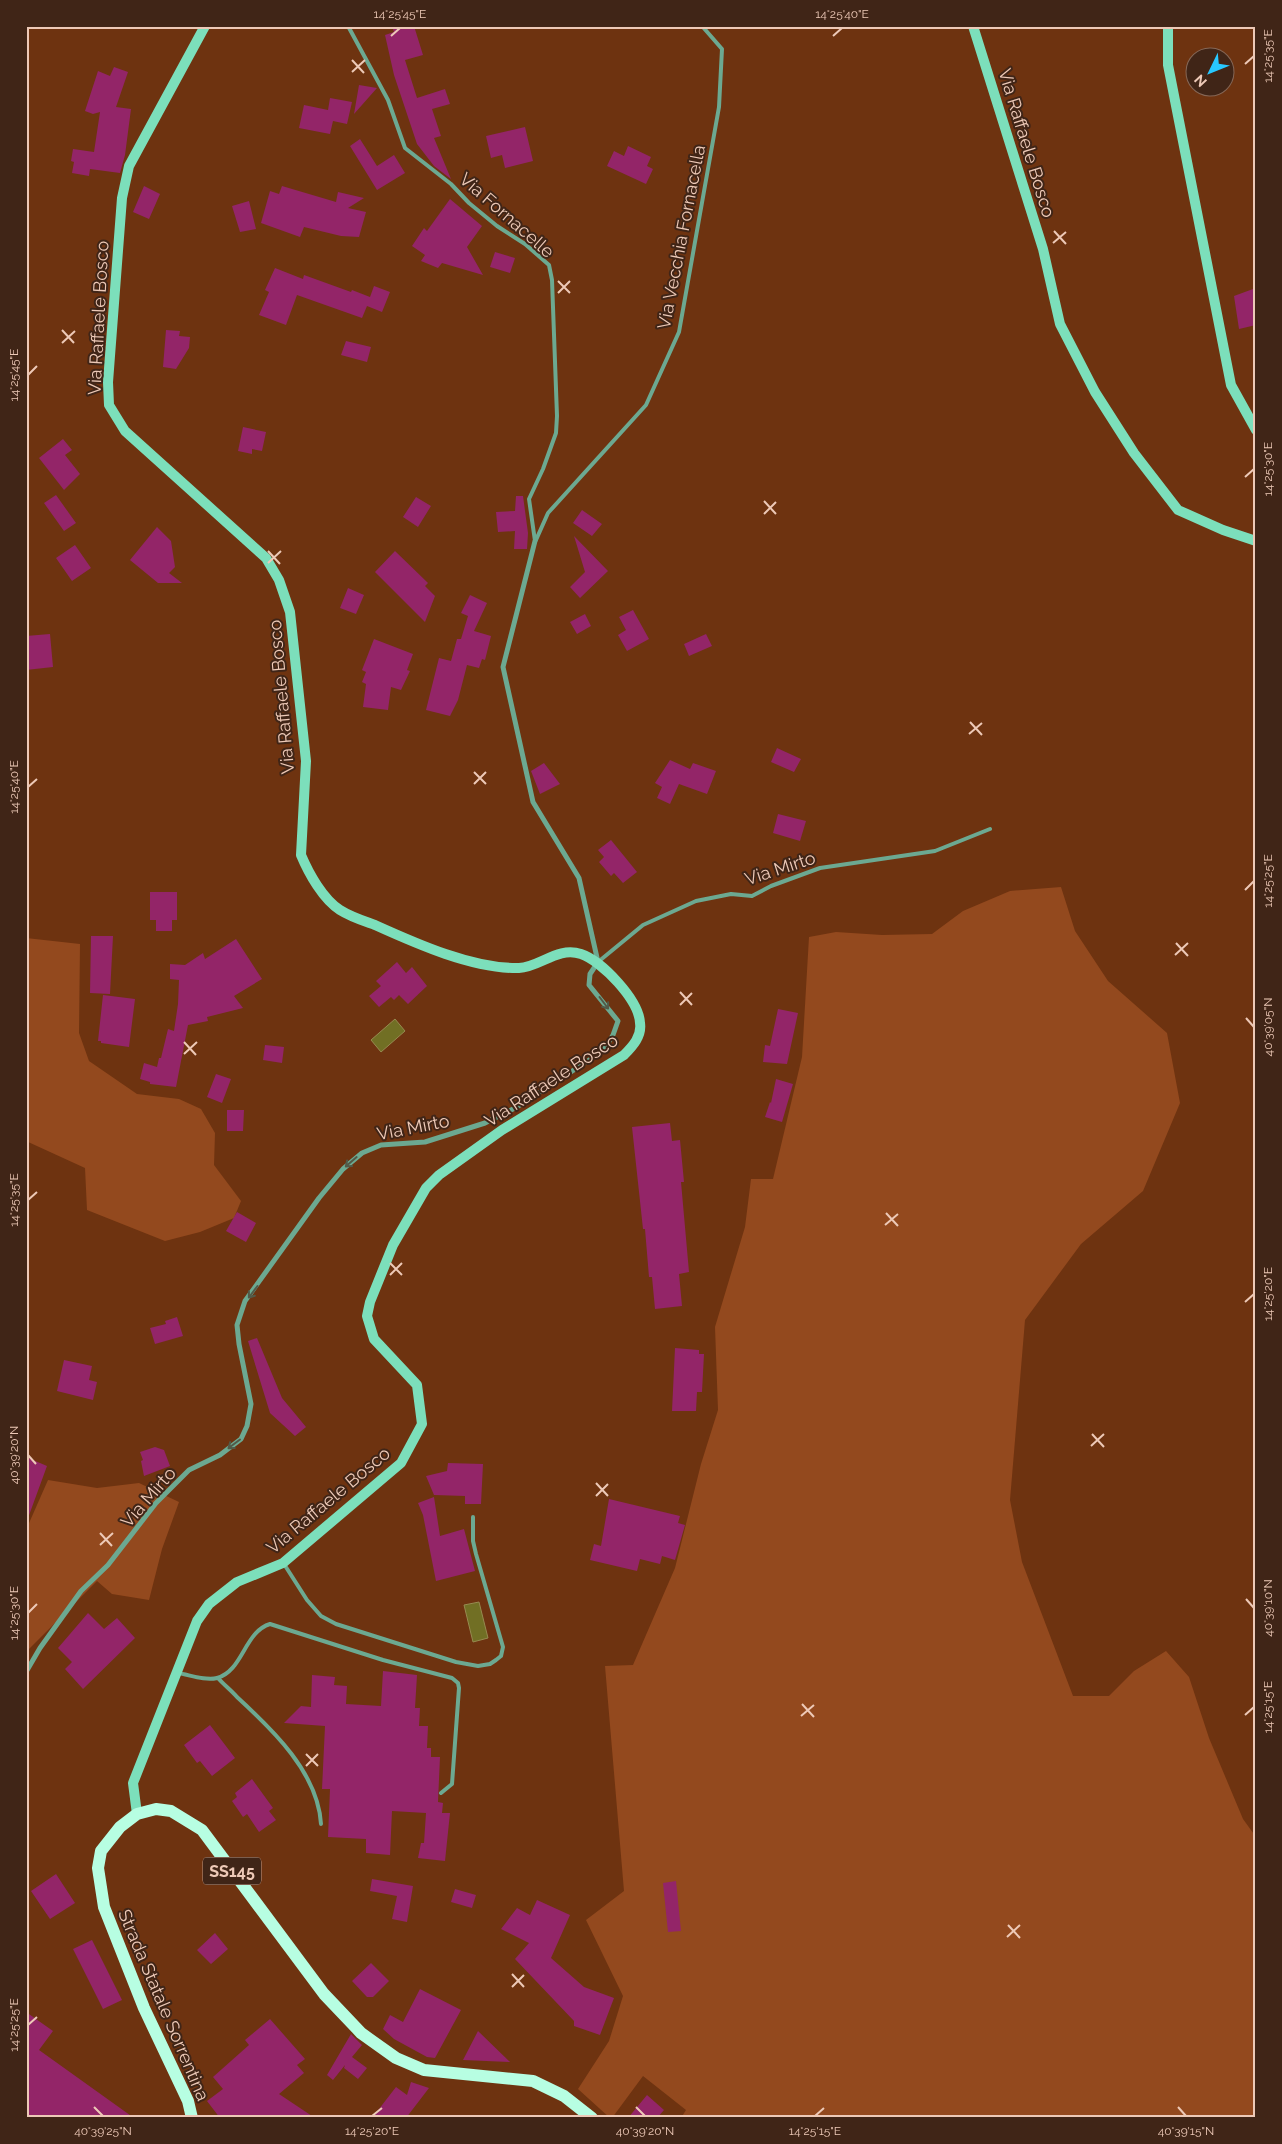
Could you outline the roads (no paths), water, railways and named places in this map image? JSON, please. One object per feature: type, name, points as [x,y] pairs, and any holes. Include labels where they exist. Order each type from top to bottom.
[{"type":"main road","name":"SS145","points":[[136,1814],[156,1809],[171,1811],[202,1830],[324,1994],[361,2033],[396,2058],[424,2070],[533,2081],[564,2096],[592,2118]]},
{"type":"main road","name":"Strada Statale Sorrentina","points":[[136,1814],[120,1827],[101,1850],[98,1868],[104,1907],[144,2008],[188,2101],[192,2118]]},
{"type":"street","name":"Via Raffaele Bosco","points":[[136,1814],[132,1783],[197,1620],[209,1604],[237,1582],[283,1563],[401,1463],[422,1424],[417,1386],[374,1339],[367,1316],[370,1302],[393,1245],[426,1188],[439,1175],[502,1130],[624,1055],[634,1046],[640,1033],[639,1015],[628,995],[598,962],[579,953],[556,954],[522,968],[498,968],[480,964],[409,941],[341,910],[329,900],[307,869],[301,855],[306,761],[290,612],[279,580],[266,558],[125,431],[109,405],[108,382],[122,198],[129,166],[205,26]]},
{"type":"street","name":"Via Raffaele Bosco","points":[[973,26],[1042,249],[1060,324],[1095,392],[1134,453],[1178,510],[1223,530],[1256,541]]},
{"type":"street","points":[[1168,26],[1168,65],[1231,385],[1256,430]]},
{"type":"street","name":"Via Vecchia Fornacella","points":[[535,541],[503,667],[532,802],[579,878],[598,962]]},
{"type":"street","name":"Via Mirto","points":[[26,1672],[40,1648],[80,1591],[108,1565],[156,1503],[189,1470],[220,1454],[241,1439],[247,1426],[251,1404],[239,1344],[238,1325],[246,1301],[319,1198],[343,1169],[362,1153],[381,1145],[425,1142],[485,1123],[517,1107],[603,1051],[614,1035],[618,1021],[589,985],[590,974],[598,962]]},
{"type":"lane","name":"Via Fornacelle","points":[[348,26],[388,100],[405,148],[451,184],[469,203],[497,226],[525,244],[549,265],[552,280],[558,416],[553,442],[544,469],[529,499],[535,541]]},
{"type":"lane","name":"Via Vecchia Fornacella","points":[[535,541],[548,513],[646,405],[679,332],[719,107],[722,49],[702,26]]},
{"type":"lane","name":"Via Mirto","points":[[598,962],[643,925],[696,901],[731,894],[752,896],[770,886],[820,868],[935,851],[990,829]]},
{"type":"lane","points":[[283,1563],[307,1600],[327,1620],[456,1662],[478,1666],[490,1664],[500,1656],[503,1647],[473,1541],[473,1517]]},
{"type":"lane","points":[[175,1672],[218,1678],[236,1662],[257,1631],[270,1624],[383,1660],[452,1678],[458,1683],[459,1688],[452,1784],[441,1793]]},
{"type":"lane","points":[[218,1678],[280,1740],[308,1778],[321,1810],[322,1824]]}]
